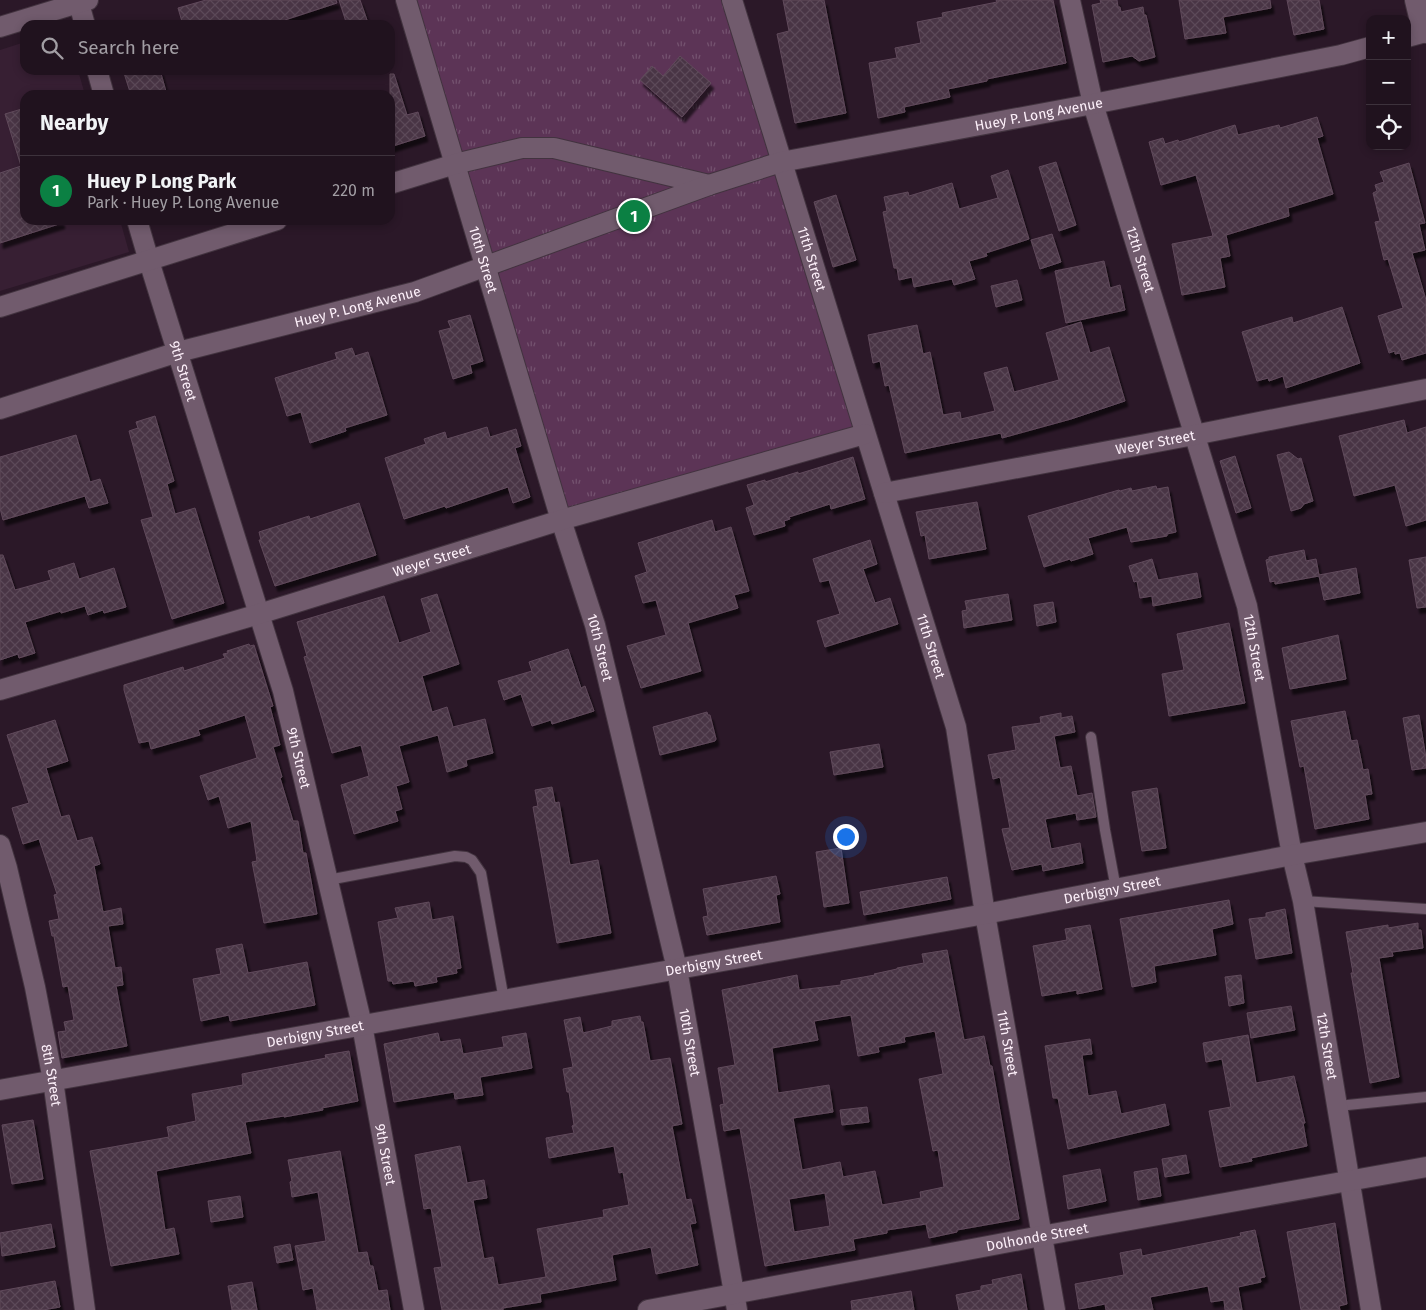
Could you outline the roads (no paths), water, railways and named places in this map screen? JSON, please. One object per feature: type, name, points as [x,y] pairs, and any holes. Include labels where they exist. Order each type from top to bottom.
[{"type":"main road","points":[[1419,0],[1426,30]]},
{"type":"street","name":"10th Street","points":[[406,0],[595,625],[677,969],[736,1302]]},
{"type":"street","name":"11th Street","points":[[732,0],[956,728],[985,914],[1055,1310]]},
{"type":"street","name":"12th Street","points":[[1070,0],[1093,104],[1248,606],[1292,855],[1303,901],[1371,1310]]},
{"type":"street","points":[[22,20],[82,1],[84,20]]},
{"type":"street","points":[[0,27],[20,21]]},
{"type":"street","points":[[1411,36],[1426,30]]},
{"type":"street","name":"Huey P. Long Avenue","points":[[0,409],[178,352],[415,292],[709,185],[781,162],[1093,104],[1331,57],[1366,48]]},
{"type":"street","points":[[98,75],[103,90]]},
{"type":"street","points":[[395,182],[455,164],[522,148],[554,148],[709,185]]},
{"type":"street","name":"9th Street","points":[[139,225],[148,261],[283,691],[362,1025],[414,1310]]},
{"type":"street","points":[[0,307],[261,225]]},
{"type":"street","name":"Weyer Street","points":[[884,493],[1426,389]]},
{"type":"street","name":"Weyer Street","points":[[0,690],[259,614],[562,520],[865,434]]},
{"type":"street","name":"Derbigny Street","points":[[0,1090],[985,914],[1292,855],[1426,832]]},
{"type":"street","name":"8th Street","points":[[0,845],[35,987],[53,1080],[85,1310]]},
{"type":"street","name":"Dolhonde Street","points":[[648,1310],[736,1302],[1041,1236],[1426,1168]]},
{"type":"lane","points":[[1092,737],[1105,830],[1116,889]]},
{"type":"lane","points":[[328,880],[446,857],[472,860],[481,873],[504,1000]]},
{"type":"lane","points":[[1303,901],[1426,909]]},
{"type":"lane","points":[[1338,1106],[1426,1098]]},
{"type":"place","name":"Huey P Long Park","points":[[634,216]]}]
